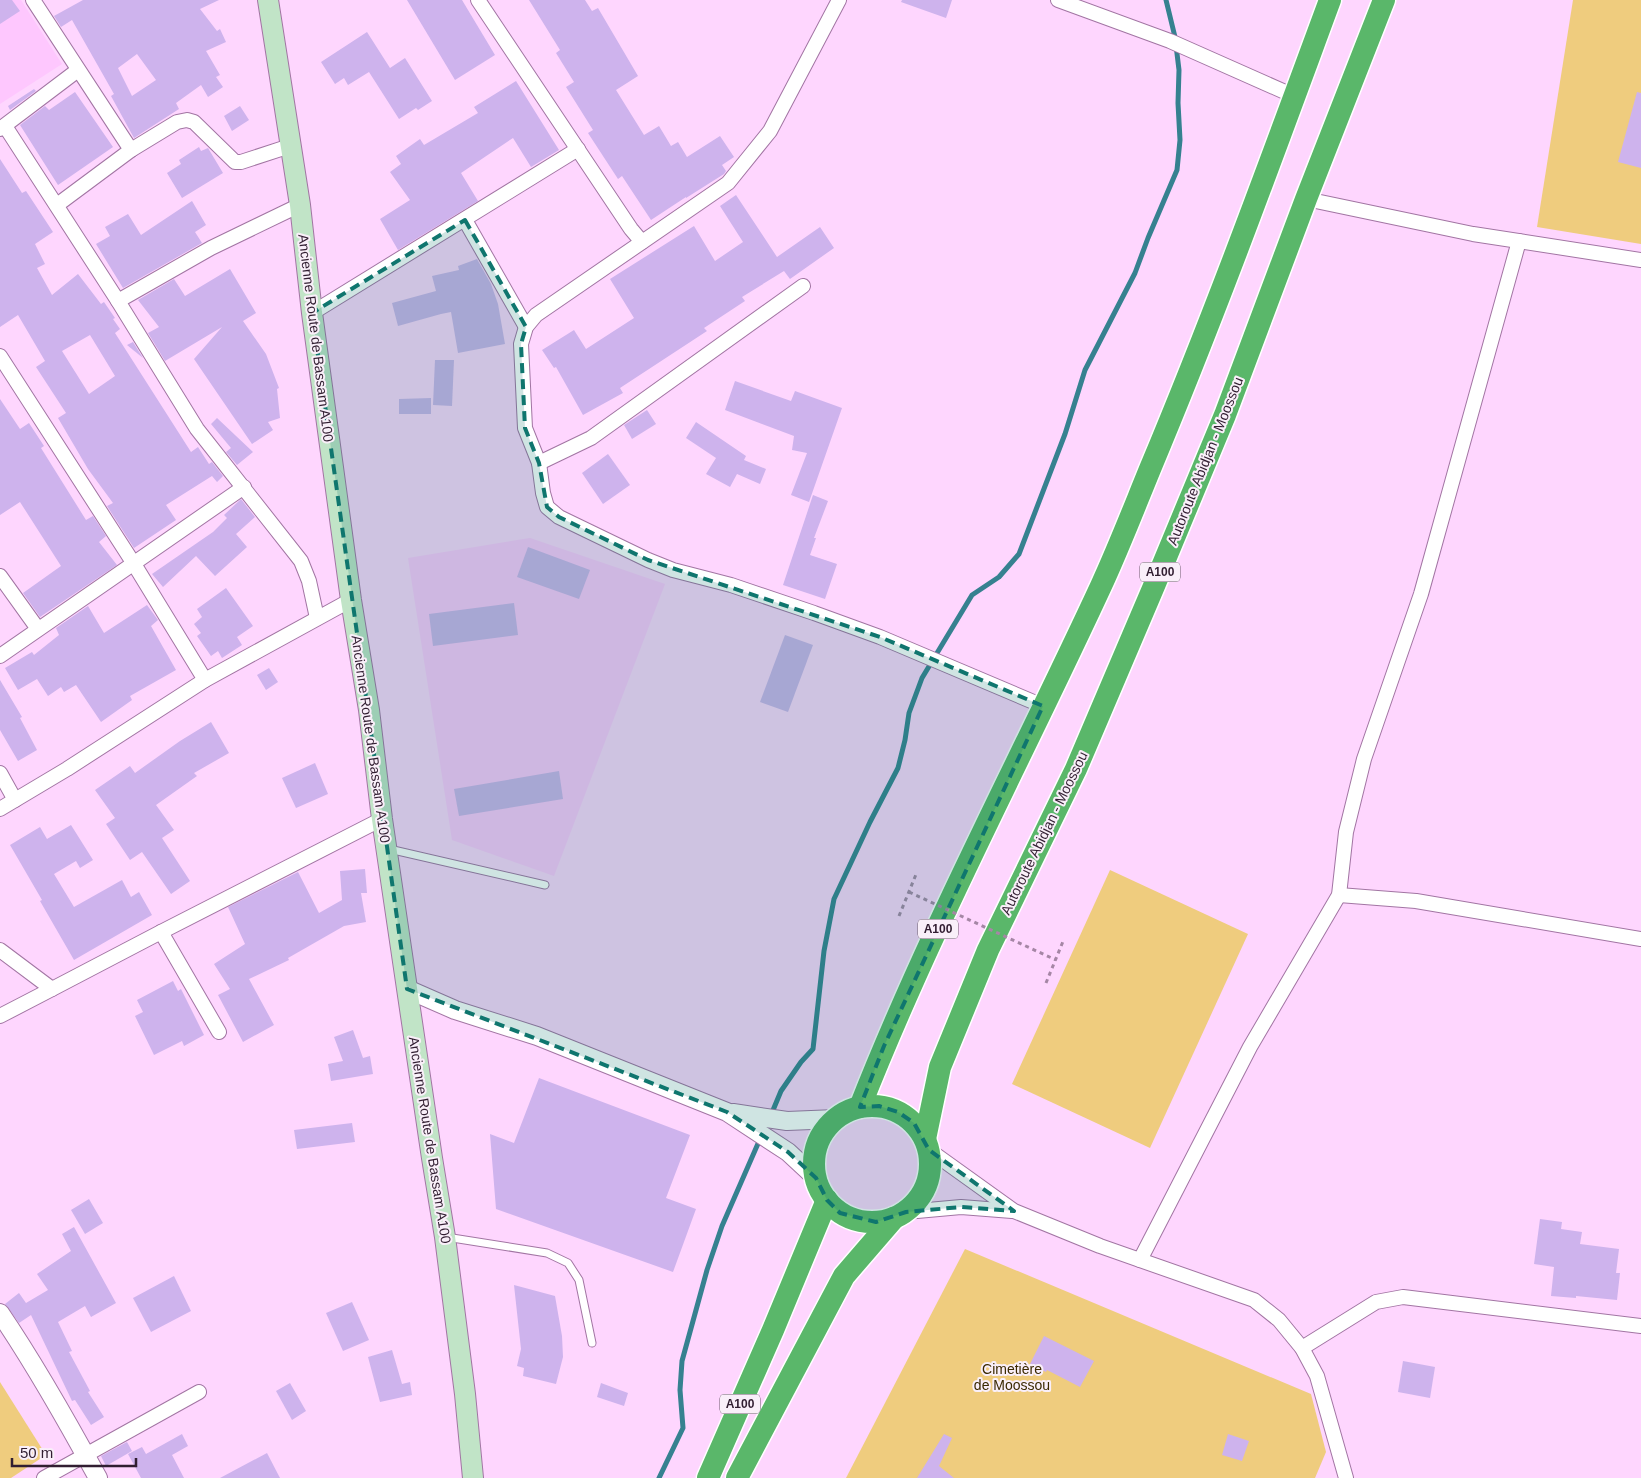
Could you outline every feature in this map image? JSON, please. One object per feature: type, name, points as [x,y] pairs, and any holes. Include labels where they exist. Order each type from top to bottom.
[{"type":"highway","name":"A100","points":[[860,1107],[884,1046],[1042,706],[1102,584],[1178,402],[1330,0]]},
{"type":"highway","name":"Autoroute Abidjan - Moossou","points":[[927,1144],[940,1067],[988,950],[1076,769],[1154,586],[1225,415],[1306,199],[1384,0]]},
{"type":"highway","points":[[879,1106],[898,1112],[914,1123],[927,1144],[930,1168],[926,1184],[918,1200],[900,1215],[876,1222],[858,1220],[840,1213],[827,1200],[816,1178],[817,1146],[825,1131],[836,1119],[860,1107],[879,1106]]},
{"type":"highway","name":"A100","points":[[708,1478],[774,1330],[827,1200]]},
{"type":"highway","name":"A100","points":[[737,1478],[844,1276],[900,1215]]},
{"type":"main road","name":"Ancienne Route de Bassam A100","points":[[268,0],[300,204],[312,314],[351,600],[369,710],[386,849],[445,1237],[465,1394],[473,1478]]},
{"type":"street","points":[[33,0],[131,150]]},
{"type":"street","points":[[478,0],[631,229],[642,242]]},
{"type":"street","points":[[839,0],[770,132],[728,183],[536,315],[526,328],[521,344],[525,428],[539,463],[542,493],[548,507],[559,518],[627,551],[673,570],[731,585],[880,637],[1042,706]]},
{"type":"street","points":[[1058,0],[1170,42],[1294,96]]},
{"type":"street","points":[[78,70],[3,127],[57,205],[197,429],[301,561],[309,581],[316,618]]},
{"type":"street","points":[[57,205],[131,150],[177,122],[187,120],[194,122],[235,162],[290,146]]},
{"type":"street","points":[[312,314],[578,149]]},
{"type":"street","points":[[1306,199],[1473,234],[1641,260]]},
{"type":"street","points":[[118,301],[211,248],[300,204]]},
{"type":"street","points":[[465,220],[526,328]]},
{"type":"street","points":[[1140,1260],[1250,1047],[1339,896],[1346,832],[1364,759],[1421,594],[1519,241]]},
{"type":"street","points":[[539,463],[591,438],[803,286]]},
{"type":"street","points":[[0,356],[134,564],[205,680]]},
{"type":"street","points":[[0,656],[244,487]]},
{"type":"street","points":[[0,576],[38,629]]},
{"type":"street","points":[[0,809],[68,769],[205,680],[351,600]]},
{"type":"street","points":[[0,773],[16,800]]},
{"type":"street","points":[[0,1016],[382,819]]},
{"type":"street","points":[[1339,896],[1416,901],[1641,939]]},
{"type":"street","points":[[160,932],[219,1032]]},
{"type":"street","points":[[0,950],[52,989]]},
{"type":"street","points":[[407,989],[456,1010],[537,1036],[727,1112],[788,1152],[816,1178]]},
{"type":"street","points":[[727,1112],[787,1122],[836,1119]]},
{"type":"street","points":[[927,1144],[1014,1211],[1140,1260],[1254,1300],[1279,1320],[1302,1348],[1317,1376],[1346,1478]]},
{"type":"street","points":[[900,1215],[961,1207],[1014,1211]]},
{"type":"street","points":[[1302,1348],[1376,1302],[1403,1297],[1641,1326]]},
{"type":"street","points":[[0,1313],[43,1380],[98,1478]]},
{"type":"street","points":[[44,1478],[199,1392]]},
{"type":"lane","points":[[386,849],[545,885]]},
{"type":"lane","points":[[445,1237],[547,1252],[568,1263],[579,1280],[592,1343]]},
{"type":"path","points":[[899,916],[917,872]]},
{"type":"path","points":[[909,892],[1056,960]]},
{"type":"path","points":[[1046,983],[1064,939]]},
{"type":"highlighted area","points":[[465,220],[526,327],[521,344],[525,428],[539,463],[547,507],[559,517],[648,560],[880,637],[1043,706],[884,1046],[860,1107],[879,1106],[898,1112],[914,1123],[929,1150],[1014,1211],[961,1207],[906,1212],[876,1222],[840,1213],[827,1200],[816,1178],[788,1152],[727,1112],[407,989],[312,313]]},
{"type":"shaded area","points":[[0,0],[21,0],[62,64],[0,104]]},
{"type":"shaded area","points":[[530,538],[665,584],[554,876],[452,840],[408,558]]},
{"type":"green space","points":[[1573,0],[1641,0],[1641,244],[1537,227]]},
{"type":"green space","points":[[1110,870],[1248,934],[1150,1148],[1012,1084]]},
{"type":"green space","name":"Cimetière de Moossou","points":[[965,1249],[1311,1394],[1326,1452],[1315,1478],[846,1478]]},
{"type":"green space","points":[[0,1382],[46,1455],[11,1478],[0,1478]]},
{"type":"building","points":[[0,0],[12,0],[20,11],[0,24]]},
{"type":"building","points":[[83,0],[219,0],[200,9],[217,31],[220,29],[226,42],[206,51],[220,75],[216,77],[223,87],[208,97],[201,85],[176,103],[179,109],[134,138],[111,96],[114,94],[72,20],[61,27],[54,16]],"holes":[[[137,54],[156,80],[132,96],[118,68]]]},
{"type":"building","points":[[407,0],[462,0],[495,55],[455,80]]},
{"type":"building","points":[[529,0],[585,0],[592,11],[598,8],[638,76],[616,90],[644,135],[659,126],[671,146],[678,142],[687,157],[720,136],[734,157],[722,165],[726,171],[724,174],[651,220],[622,176],[618,179],[588,133],[593,130],[566,87],[574,82],[556,53],[560,50]]},
{"type":"building","points":[[902,0],[952,0],[946,18],[901,2]]},
{"type":"building","points":[[367,32],[390,68],[405,58],[432,101],[418,110],[416,108],[399,119],[369,72],[348,85],[344,78],[335,84],[321,62]]},
{"type":"building","points":[[516,81],[559,150],[531,167],[513,138],[461,173],[478,201],[398,250],[380,219],[410,200],[390,172],[401,164],[396,156],[420,139],[424,145],[478,113],[474,107]]},
{"type":"building","points":[[34,89],[36,91],[10,110],[8,106]]},
{"type":"building","points":[[75,92],[113,147],[58,185],[20,125],[45,106],[49,110]]},
{"type":"building","points":[[1637,92],[1641,93],[1641,168],[1618,162]]},
{"type":"building","points":[[240,106],[249,120],[232,131],[224,116]]},
{"type":"building","points":[[199,147],[201,151],[208,148],[223,173],[182,198],[167,173],[181,164],[179,160]]},
{"type":"building","points":[[0,159],[22,193],[26,191],[53,232],[35,244],[45,264],[37,268],[52,295],[78,274],[101,304],[104,302],[115,318],[113,319],[120,329],[115,333],[191,452],[198,447],[209,464],[212,462],[223,476],[217,482],[212,476],[166,505],[176,520],[134,548],[107,506],[113,503],[88,469],[58,418],[66,413],[36,367],[45,361],[18,315],[0,327]],"holes":[[[90,335],[115,376],[89,394],[62,351]]]},
{"type":"building","points":[[736,195],[777,257],[820,227],[834,248],[790,279],[784,271],[742,297],[745,301],[704,328],[707,331],[620,388],[623,393],[583,415],[556,367],[554,368],[542,350],[574,330],[586,349],[634,318],[610,279],[694,226],[715,261],[743,242],[720,206]]},
{"type":"building","points":[[192,201],[206,225],[195,232],[202,243],[123,288],[96,244],[110,236],[105,227],[128,214],[141,235]]},
{"type":"building","points":[[477,259],[491,284],[498,304],[505,344],[458,353],[451,312],[398,326],[392,303],[436,291],[432,276],[459,270],[458,266]]},
{"type":"building","points":[[230,269],[256,313],[243,321],[266,354],[279,388],[277,389],[280,418],[268,422],[273,430],[252,444],[194,359],[222,327],[165,361],[148,333],[159,327],[138,300],[174,279],[185,296]]},
{"type":"building","points":[[133,342],[143,358],[127,345]]},
{"type":"building","points":[[435,360],[454,360],[452,406],[433,405]]},
{"type":"building","points":[[735,381],[791,401],[795,391],[842,408],[809,502],[791,495],[807,453],[792,450],[794,436],[725,410]]},
{"type":"building","points":[[431,398],[431,414],[399,414],[399,399]]},
{"type":"building","points":[[0,399],[20,429],[29,423],[44,446],[41,448],[86,520],[93,516],[106,536],[99,542],[117,565],[40,617],[23,593],[61,566],[20,502],[0,515]]},
{"type":"building","points":[[647,410],[656,424],[632,439],[624,425]]},
{"type":"building","points":[[217,418],[253,452],[237,465],[226,452],[231,448],[211,424]]},
{"type":"building","points":[[696,422],[746,456],[744,460],[766,469],[760,484],[737,474],[730,487],[706,474],[716,458],[686,438]]},
{"type":"building","points":[[608,454],[630,485],[603,504],[582,473]]},
{"type":"building","points":[[813,495],[828,501],[814,538],[816,538],[810,555],[837,564],[825,599],[783,585]]},
{"type":"building","points":[[241,499],[255,517],[236,534],[247,547],[215,576],[196,556],[163,587],[152,574],[213,532],[227,518],[224,515]]},
{"type":"building","points":[[528,547],[590,570],[579,599],[517,577]]},
{"type":"building","points":[[226,588],[253,626],[237,637],[242,645],[222,658],[218,651],[211,656],[197,636],[201,633],[194,624],[202,617],[197,609]]},
{"type":"building","points":[[514,603],[518,635],[433,646],[429,614]]},
{"type":"building","points":[[147,605],[158,620],[151,626],[176,670],[130,696],[132,700],[101,722],[76,685],[64,692],[61,687],[48,696],[37,679],[18,690],[5,668],[32,652],[34,655],[59,635],[56,628],[88,606],[104,633]]},
{"type":"building","points":[[785,635],[813,645],[788,712],[760,702]]},
{"type":"building","points":[[269,668],[278,682],[266,690],[257,675]]},
{"type":"building","points":[[0,680],[22,717],[20,718],[37,750],[18,761],[0,730]]},
{"type":"building","points":[[211,722],[229,753],[194,773],[197,776],[156,805],[174,830],[162,838],[190,881],[171,894],[142,852],[130,860],[106,824],[115,818],[95,790],[130,766],[135,773]]},
{"type":"building","points":[[315,763],[328,794],[296,808],[282,778]]},
{"type":"building","points":[[559,771],[563,799],[459,816],[454,789]]},
{"type":"building","points":[[71,825],[93,860],[80,868],[76,861],[54,874],[74,907],[122,880],[131,897],[139,892],[152,915],[74,960],[10,845],[40,827],[47,839]]},
{"type":"building","points":[[365,869],[367,893],[361,893],[366,922],[344,926],[288,958],[289,960],[249,979],[274,1025],[243,1042],[218,995],[230,989],[214,964],[245,944],[228,907],[298,872],[319,913],[342,900],[340,871]]},
{"type":"building","points":[[173,981],[178,991],[181,989],[204,1035],[184,1046],[182,1041],[154,1055],[135,1016],[143,1012],[137,1000]]},
{"type":"building","points":[[353,1030],[363,1058],[370,1056],[373,1074],[331,1081],[328,1064],[343,1061],[334,1037]]},
{"type":"building","points":[[539,1078],[690,1135],[666,1198],[696,1209],[673,1272],[496,1209],[490,1134],[514,1143]]},
{"type":"building","points":[[352,1123],[355,1142],[297,1149],[294,1130]]},
{"type":"building","points":[[89,1199],[103,1223],[85,1234],[71,1210]]},
{"type":"building","points":[[1540,1219],[1562,1222],[1561,1229],[1582,1232],[1580,1244],[1619,1249],[1616,1273],[1620,1273],[1617,1300],[1576,1296],[1576,1298],[1551,1296],[1554,1267],[1534,1264]]},
{"type":"building","points":[[74,1227],[116,1303],[91,1317],[85,1306],[58,1322],[72,1351],[69,1352],[90,1391],[88,1392],[104,1417],[91,1425],[75,1400],[72,1401],[31,1315],[19,1323],[5,1304],[19,1293],[26,1303],[48,1290],[37,1274],[71,1251],[62,1234]]},
{"type":"building","points":[[174,1276],[191,1311],[151,1332],[133,1298]]},
{"type":"building","points":[[514,1285],[555,1296],[562,1336],[563,1357],[556,1384],[523,1376],[524,1368],[517,1366],[521,1349]]},
{"type":"building","points":[[352,1302],[369,1340],[343,1351],[326,1313]]},
{"type":"building","points":[[1044,1336],[1094,1361],[1080,1387],[1047,1370],[1046,1372],[1030,1364]]},
{"type":"building","points":[[392,1350],[402,1384],[410,1382],[412,1395],[380,1402],[368,1357]]},
{"type":"building","points":[[1403,1361],[1435,1367],[1430,1398],[1398,1392]]},
{"type":"building","points":[[290,1383],[306,1411],[292,1420],[276,1391]]},
{"type":"building","points":[[601,1383],[628,1393],[624,1406],[597,1397]]},
{"type":"building","points":[[182,1434],[188,1446],[172,1455],[184,1478],[141,1478],[128,1454],[142,1447],[146,1454]]},
{"type":"building","points":[[944,1434],[952,1438],[939,1466],[954,1478],[917,1478]]},
{"type":"building","points":[[1228,1434],[1249,1441],[1242,1461],[1222,1455]]},
{"type":"building","points":[[127,1442],[132,1451],[106,1466],[101,1456]]},
{"type":"building","points":[[267,1453],[280,1478],[220,1478]]},
{"type":"waterway","points":[[771,1115],[781,1091],[801,1062],[813,1049],[824,951],[834,899],[898,768],[909,713],[922,678],[972,595],[999,577],[1019,554],[1065,434],[1085,370],[1135,273],[1177,170],[1180,140],[1179,70],[1175,37],[1166,0]]},
{"type":"waterway","points":[[659,1478],[683,1428],[680,1390],[682,1361],[707,1270],[722,1226],[760,1139]]}]
